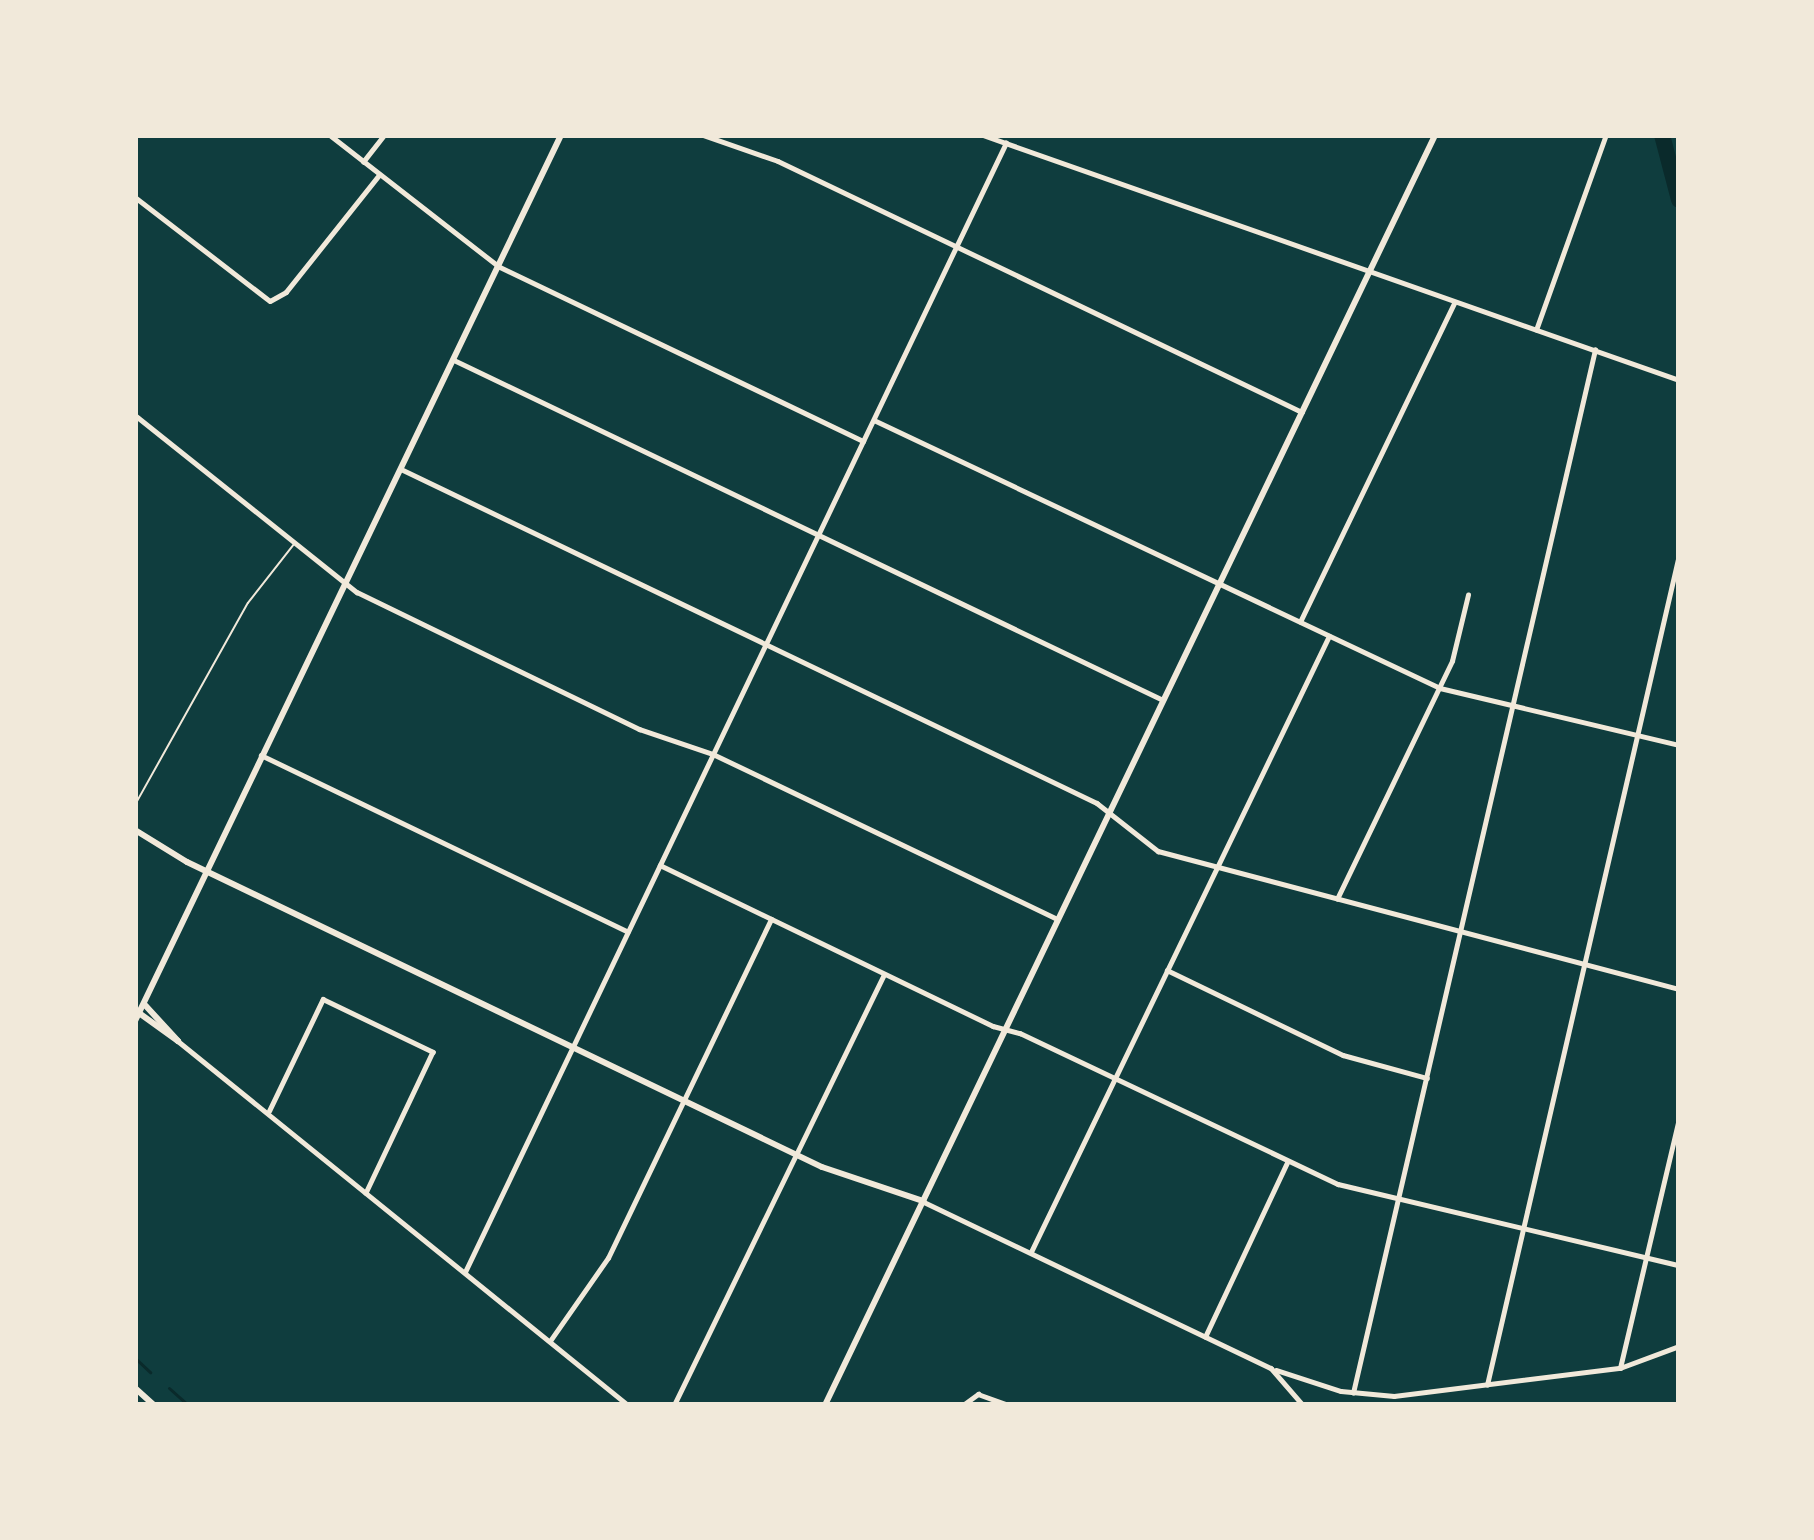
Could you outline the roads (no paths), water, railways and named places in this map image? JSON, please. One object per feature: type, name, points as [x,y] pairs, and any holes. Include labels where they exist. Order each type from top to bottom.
[{"type":"street","points":[[330,135],[498,266],[863,441]]},
{"type":"street","points":[[363,161],[385,135]]},
{"type":"street","points":[[178,1041],[137,1017],[561,135]]},
{"type":"street","points":[[703,135],[778,161],[1302,412]]},
{"type":"street","points":[[983,135],[1679,380]]},
{"type":"street","points":[[1536,330],[1606,135]]},
{"type":"street","points":[[825,1405],[1433,136]]},
{"type":"street","points":[[465,1272],[1006,143]]},
{"type":"street","points":[[135,197],[260,297],[276,300],[380,175]]},
{"type":"street","points":[[1300,622],[1455,301]]},
{"type":"street","points":[[1353,1393],[1594,350]]},
{"type":"street","points":[[454,360],[1163,701]]},
{"type":"street","points":[[135,415],[346,584],[639,729],[713,754],[1058,920]]},
{"type":"street","points":[[874,420],[1440,688],[1679,745]]},
{"type":"street","points":[[401,469],[1109,813],[1150,847],[1679,989]]},
{"type":"street","points":[[1486,1385],[1679,555]]},
{"type":"street","points":[[1337,899],[1440,688],[1468,596]]},
{"type":"street","points":[[1031,1252],[1329,636]]},
{"type":"street","points":[[261,755],[628,932]]},
{"type":"street","points":[[135,830],[205,871],[798,1155],[924,1202],[1271,1368],[1353,1393],[1394,1396],[1620,1368],[1679,1346]]},
{"type":"street","points":[[660,865],[1288,1163],[1400,1200],[1679,1265]]},
{"type":"street","points":[[550,1341],[608,1258],[770,919]]},
{"type":"street","points":[[1168,970],[1343,1055],[1427,1078]]},
{"type":"street","points":[[674,1405],[884,974]]},
{"type":"street","points":[[268,1113],[323,999],[433,1052],[366,1193]]},
{"type":"street","points":[[143,1004],[178,1041],[628,1405]]},
{"type":"street","points":[[1620,1368],[1679,1118]]},
{"type":"street","points":[[1205,1336],[1288,1163]]},
{"type":"street","points":[[1271,1368],[1303,1405]]},
{"type":"street","points":[[135,1388],[154,1405]]},
{"type":"street","points":[[963,1405],[978,1394],[1009,1405]]},
{"type":"lane","points":[[135,806],[248,603],[295,543]]},
{"type":"waterway","points":[[1662,135],[1679,200]]},
{"type":"waterway","points":[[135,1358],[150,1372]]},
{"type":"waterway","points":[[169,1388],[188,1405]]}]
